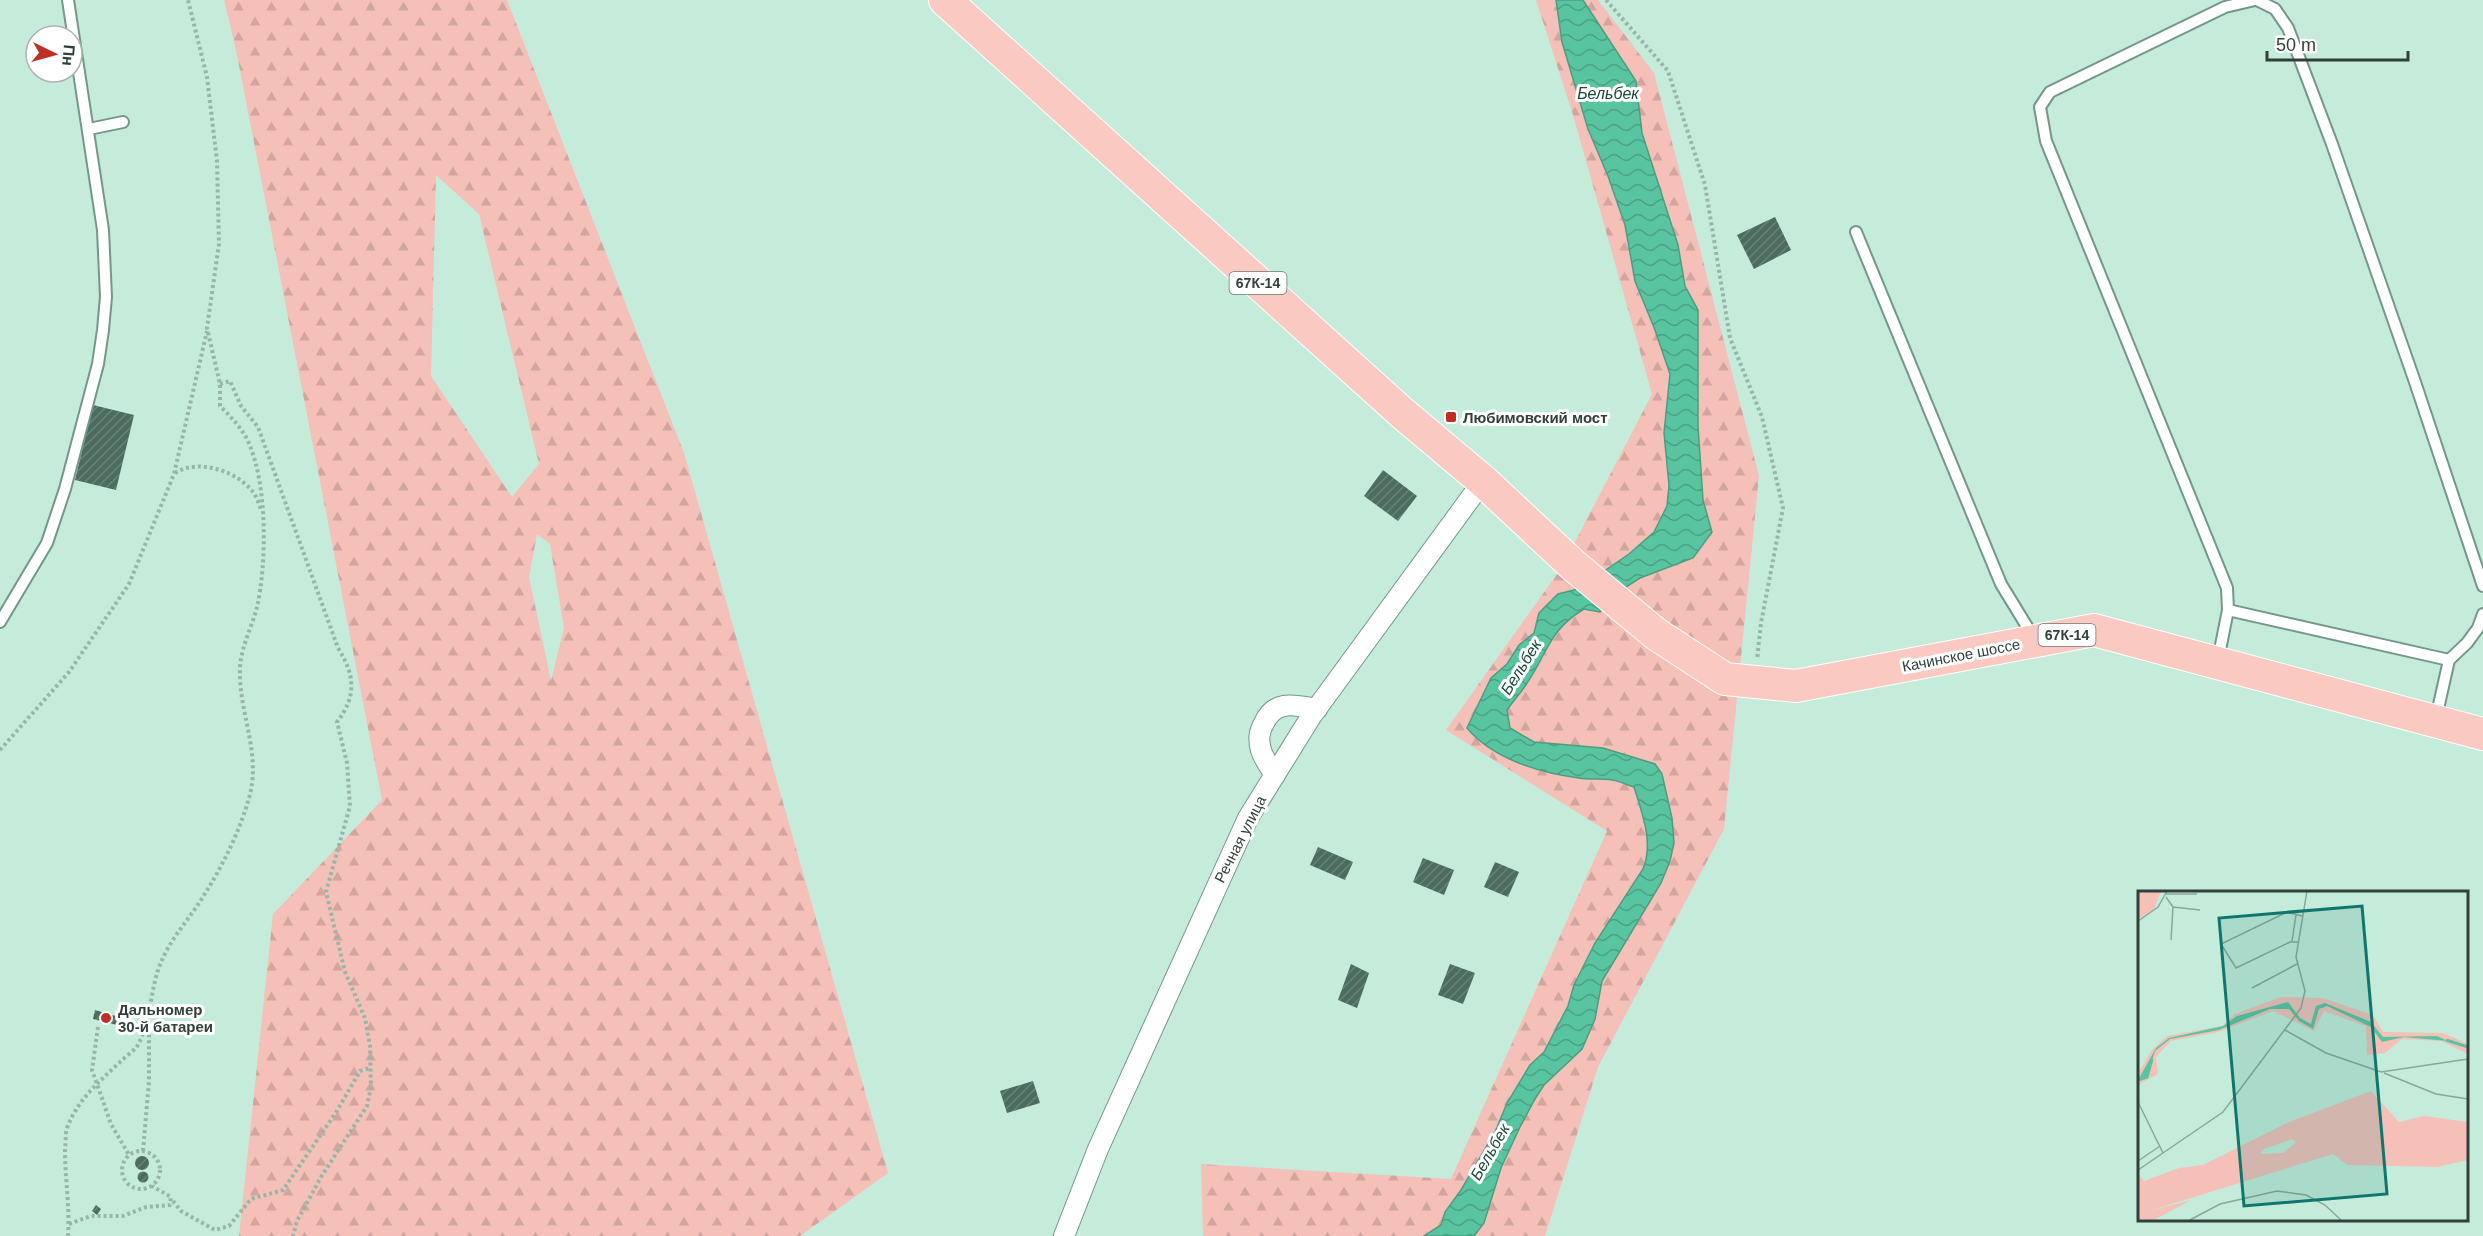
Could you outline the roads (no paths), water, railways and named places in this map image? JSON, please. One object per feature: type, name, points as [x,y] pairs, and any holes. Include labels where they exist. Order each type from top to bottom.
[{"type":"main road","name":"67К-14","points":[[945,0],[1401,412],[1483,481]]},
{"type":"main road","name":"Качинское шоссе","points":[[1483,481],[1573,565],[1656,634],[1725,679],[1796,686],[2094,630],[2483,734]]},
{"type":"street","name":"Речная улица","points":[[1064,1236],[1098,1149],[1248,818],[1317,709],[1483,481]]},
{"type":"street","points":[[1275,775],[1261,752],[1258,733],[1269,712],[1282,706],[1296,705],[1317,709]]},
{"type":"lane","points":[[0,622],[47,543],[65,489],[98,364],[106,297],[103,230],[68,0]]},
{"type":"lane","points":[[2218,663],[2228,610],[2227,588],[2046,141],[2040,107],[2050,92],[2225,7],[2256,0],[2275,9],[2288,28],[2332,144],[2412,372],[2483,586]]},
{"type":"lane","points":[[89,129],[123,122]]},
{"type":"lane","points":[[1856,232],[2001,584],[2035,641]]},
{"type":"lane","points":[[2228,610],[2448,660]]},
{"type":"lane","points":[[2436,721],[2448,660],[2467,643],[2478,628],[2483,614]]},
{"type":"water","name":"Бельбек","points":[[1556,0],[1583,0],[1636,81],[1642,133],[1678,245],[1685,286],[1698,310],[1698,426],[1703,500],[1712,532],[1693,558],[1640,578],[1618,592],[1600,612],[1584,609],[1572,617],[1556,633],[1525,687],[1507,710],[1510,728],[1534,742],[1603,748],[1655,764],[1662,774],[1672,818],[1674,843],[1661,883],[1602,981],[1595,1019],[1582,1049],[1544,1085],[1520,1127],[1501,1168],[1484,1223],[1474,1236],[1424,1236],[1441,1225],[1445,1212],[1461,1190],[1495,1132],[1507,1103],[1530,1065],[1544,1052],[1568,1006],[1574,985],[1595,943],[1643,869],[1646,859],[1646,828],[1634,787],[1604,779],[1579,778],[1549,772],[1518,763],[1490,748],[1467,728],[1491,678],[1507,664],[1519,645],[1534,633],[1539,613],[1558,594],[1578,589],[1629,554],[1654,532],[1667,506],[1669,485],[1664,433],[1670,374],[1635,281],[1625,225],[1588,129],[1562,42]]},
{"type":"place","name":"Любимовский мост","points":[[1451,417]]},
{"type":"place","name":"Дальномер 30-й батареи","points":[[106,1018]]}]
